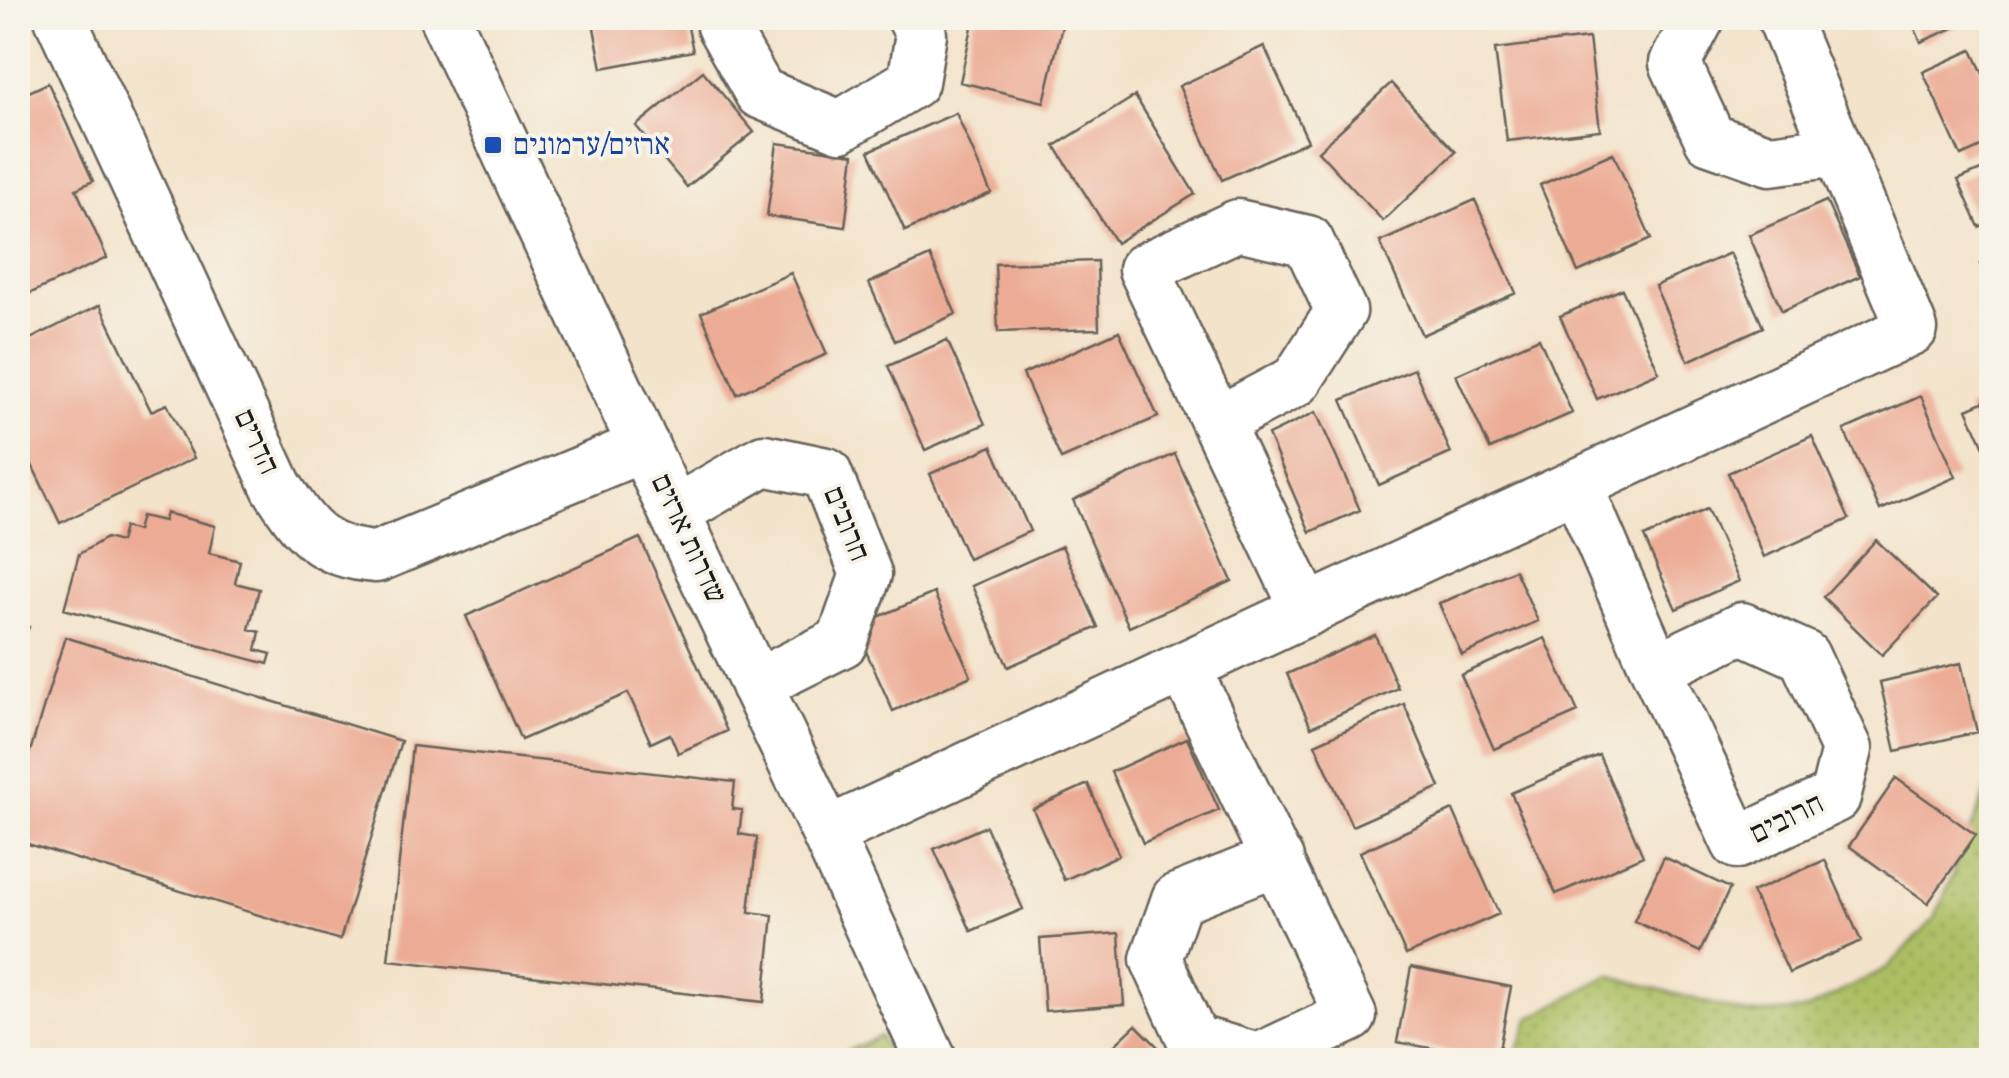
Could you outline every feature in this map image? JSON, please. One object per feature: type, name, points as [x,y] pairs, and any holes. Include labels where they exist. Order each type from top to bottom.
[{"type":"street","name":"הדרים","points":[[60,18],[276,487],[319,541],[350,555],[376,557],[644,446]]},
{"type":"street","name":"שדרות ארזים","points":[[445,18],[931,1060]]},
{"type":"street","points":[[725,18],[722,26],[760,92],[840,126],[913,82],[921,34],[913,18]]},
{"type":"street","points":[[1700,18],[1675,63],[1710,138],[1770,160],[1838,151]]},
{"type":"street","points":[[827,833],[1912,329],[1784,18]]},
{"type":"street","points":[[1218,422],[1307,611]]},
{"type":"street","name":"חרובים","points":[[674,512],[764,460],[826,473],[866,574],[842,642],[756,685]]},
{"type":"street","points":[[1578,486],[1656,669]]},
{"type":"street","points":[[1184,668],[1278,859]]},
{"type":"green space","points":[[1987,789],[1991,789],[1991,1060],[1514,1060],[1529,1019],[1609,975],[1748,1014],[1806,1010],[1888,967],[1935,918]]},
{"type":"green space","points":[[880,1036],[892,1060],[828,1060]]},
{"type":"building","points":[[592,18],[686,18],[693,51],[602,68]]},
{"type":"building","points":[[974,18],[1043,18],[1063,22],[1044,102],[960,82]]},
{"type":"building","points":[[1577,18],[1601,18],[1594,28]]},
{"type":"building","points":[[1910,18],[1976,18],[1921,42]]},
{"type":"building","points":[[1589,38],[1600,130],[1507,141],[1495,49]]},
{"type":"building","points":[[1264,46],[1308,141],[1222,180],[1179,86]]},
{"type":"building","points":[[1972,50],[1992,93],[1992,142],[1961,156],[1923,72]]},
{"type":"building","points":[[703,71],[754,132],[687,187],[636,126]]},
{"type":"building","points":[[48,83],[93,181],[76,189],[107,258],[18,299],[18,97]]},
{"type":"building","points":[[1391,83],[1456,152],[1383,221],[1318,151]]},
{"type":"building","points":[[1135,96],[1195,194],[1116,243],[1055,146]]},
{"type":"building","points":[[956,113],[991,193],[905,231],[869,151]]},
{"type":"building","points":[[777,143],[854,154],[845,227],[767,216]]},
{"type":"building","points":[[1613,153],[1651,239],[1578,272],[1540,185]]},
{"type":"building","points":[[1992,165],[1992,222],[1979,227],[1958,180]]},
{"type":"building","points":[[1475,200],[1516,293],[1422,335],[1380,242]]},
{"type":"building","points":[[1826,201],[1860,276],[1782,311],[1749,235]]},
{"type":"building","points":[[1730,253],[1763,327],[1688,361],[1655,286]]},
{"type":"building","points":[[930,256],[956,314],[895,341],[869,283]]},
{"type":"building","points":[[1992,258],[1992,290],[1980,264]]},
{"type":"building","points":[[1097,261],[1099,329],[998,332],[995,264]]},
{"type":"building","points":[[791,273],[827,354],[737,394],[701,313]]},
{"type":"building","points":[[1622,289],[1659,372],[1597,399],[1560,316]]},
{"type":"building","points":[[100,305],[151,411],[167,404],[194,458],[60,523],[18,436],[18,345]]},
{"type":"building","points":[[1119,331],[1158,417],[1061,459],[1023,374]]},
{"type":"building","points":[[1539,338],[1572,413],[1490,449],[1456,375]]},
{"type":"building","points":[[947,340],[985,424],[925,450],[888,366]]},
{"type":"building","points":[[1414,369],[1451,453],[1379,485],[1342,400]]},
{"type":"building","points":[[1921,396],[1956,477],[1880,510],[1844,430]]},
{"type":"building","points":[[1992,398],[1992,465],[1967,409]]},
{"type":"building","points":[[1316,412],[1360,510],[1310,532],[1268,435]]},
{"type":"building","points":[[1812,436],[1849,519],[1764,557],[1728,473]]},
{"type":"building","points":[[992,446],[1030,531],[968,559],[930,474]]},
{"type":"building","points":[[1175,454],[1232,581],[1129,627],[1073,500]]},
{"type":"building","points":[[1707,509],[1739,581],[1676,609],[1644,537]]},
{"type":"building","points":[[166,513],[215,526],[209,553],[240,561],[235,583],[259,589],[249,629],[260,632],[256,650],[271,654],[268,664],[64,609],[79,554],[106,538],[120,542],[124,527],[137,531],[141,516],[164,521]]},
{"type":"building","points":[[640,538],[727,731],[678,753],[670,734],[651,743],[628,693],[521,740],[466,616]]},
{"type":"building","points":[[1876,540],[1937,598],[1882,655],[1823,597]]},
{"type":"building","points":[[1062,546],[1098,627],[1008,667],[972,586]]},
{"type":"building","points":[[1515,570],[1538,621],[1462,655],[1439,604]]},
{"type":"building","points":[[934,593],[971,676],[893,711],[855,627]]},
{"type":"building","points":[[18,621],[29,627],[18,650]]},
{"type":"building","points":[[1375,635],[1398,688],[1311,727],[1287,674]]},
{"type":"building","points":[[65,637],[401,741],[340,940],[18,841],[18,791]]},
{"type":"building","points":[[1545,638],[1578,712],[1494,749],[1461,675]]},
{"type":"building","points":[[1961,663],[1977,732],[1896,751],[1880,682]]},
{"type":"building","points":[[1404,704],[1440,787],[1352,826],[1315,744]]},
{"type":"building","points":[[1187,738],[1219,810],[1143,843],[1111,772]]},
{"type":"building","points":[[412,746],[735,782],[732,809],[742,810],[739,834],[757,837],[749,912],[773,915],[764,1002],[388,960]]},
{"type":"building","points":[[1599,755],[1643,856],[1556,894],[1511,793]]},
{"type":"building","points":[[1896,778],[1976,835],[1928,903],[1849,846]]},
{"type":"building","points":[[1088,784],[1119,855],[1064,880],[1033,809]]},
{"type":"building","points":[[1453,810],[1499,914],[1406,955],[1360,852]]},
{"type":"building","points":[[986,826],[1023,909],[971,931],[934,849]]},
{"type":"building","points":[[1664,857],[1730,888],[1700,952],[1634,921]]},
{"type":"building","points":[[1825,860],[1861,941],[1789,973],[1752,892]]},
{"type":"building","points":[[1119,933],[1124,1005],[1045,1011],[1040,939]]},
{"type":"building","points":[[1411,967],[1511,987],[1497,1060],[1397,1042]]},
{"type":"building","points":[[1136,1025],[1171,1060],[1099,1060]]},
{"type":"place","name":"ארזים/ערמונים","points":[[493,145]]}]
